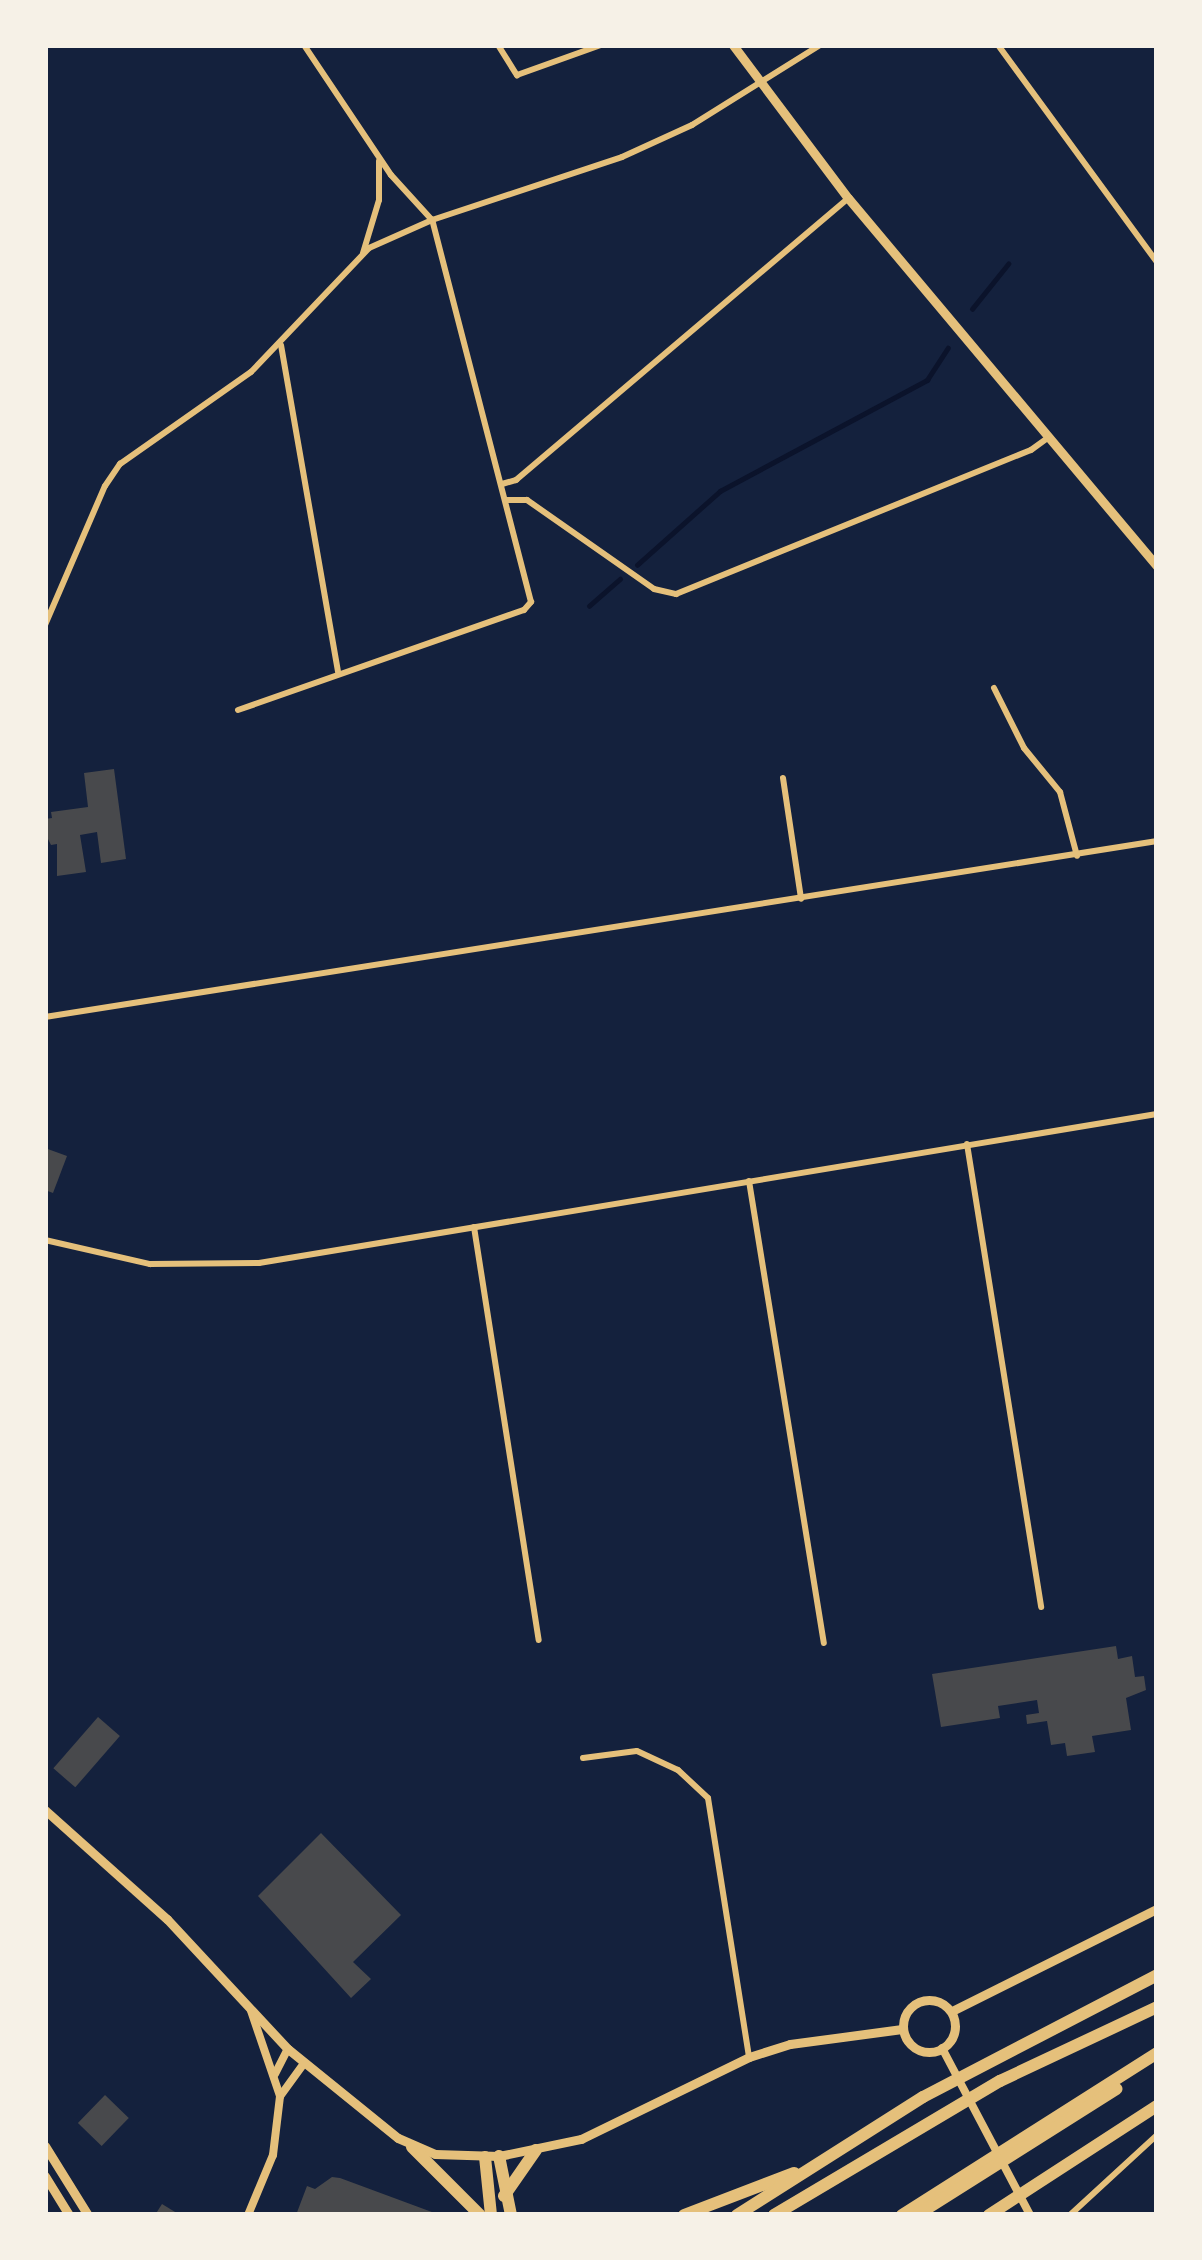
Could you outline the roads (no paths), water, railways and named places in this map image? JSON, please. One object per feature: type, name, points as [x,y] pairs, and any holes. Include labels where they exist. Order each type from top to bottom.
[{"type":"highway","points":[[737,2215],[923,2096],[1155,1973]]},
{"type":"highway","points":[[774,2215],[1000,2081],[1157,2007]]},
{"type":"highway","points":[[902,2215],[1157,2053]]},
{"type":"highway","points":[[917,2215],[1157,2063]]},
{"type":"highway","points":[[988,2215],[1157,2106]]},
{"type":"highway","points":[[412,2147],[480,2215]]},
{"type":"highway","points":[[503,2197],[517,2170],[536,2150]]},
{"type":"highway","points":[[492,2156],[511,2215]]},
{"type":"highway","points":[[490,2215],[492,2156]]},
{"type":"highway","points":[[684,2215],[807,2170]]},
{"type":"main road","points":[[733,45],[848,198],[1157,566]]},
{"type":"main road","points":[[45,1810],[167,1919],[288,2049],[412,2147],[452,2157],[536,2150],[614,2127],[749,2057],[790,2044],[902,2029]]},
{"type":"main road","points":[[952,2011],[1157,1909]]},
{"type":"main road","points":[[919,2003],[941,2003],[952,2011],[956,2029],[942,2048],[915,2048],[902,2029],[904,2014],[919,2003]]},
{"type":"main road","points":[[45,2146],[88,2215]]},
{"type":"main road","points":[[45,2176],[69,2215]]},
{"type":"street","points":[[238,710],[528,608],[531,596],[432,220],[379,158],[304,45]]},
{"type":"street","points":[[498,45],[518,75],[601,45]]},
{"type":"street","points":[[45,625],[112,474],[281,345],[363,254],[386,237],[622,157],[762,85],[820,45]]},
{"type":"street","points":[[998,45],[1157,262]]},
{"type":"street","points":[[363,254],[379,200],[379,158]]},
{"type":"street","points":[[502,484],[516,480],[848,198]]},
{"type":"street","points":[[281,345],[339,674]]},
{"type":"street","points":[[506,500],[526,500],[654,589],[676,594],[1031,450],[1049,437]]},
{"type":"street","points":[[994,688],[1024,748],[1060,792],[1077,856]]},
{"type":"street","points":[[783,778],[801,899]]},
{"type":"street","points":[[45,1017],[1157,841]]},
{"type":"street","points":[[45,1240],[150,1264],[224,1266],[1157,1114]]},
{"type":"street","points":[[967,1144],[1041,1607]]},
{"type":"street","points":[[749,1181],[824,1643]]},
{"type":"street","points":[[474,1227],[539,1640]]},
{"type":"street","points":[[583,1758],[638,1751],[678,1770],[708,1798],[749,2057]]},
{"type":"street","points":[[248,2005],[280,2096],[272,2155],[248,2215]]},
{"type":"street","points":[[942,2048],[1030,2215]]},
{"type":"street","points":[[275,2075],[288,2049]]},
{"type":"street","points":[[280,2096],[304,2063]]},
{"type":"street","points":[[1070,2215],[1157,2135]]},
{"type":"waterway","points":[[972,309],[1008,264]]},
{"type":"waterway","points":[[637,565],[720,491],[927,380],[948,348]]},
{"type":"waterway","points":[[589,606],[620,579]]}]
